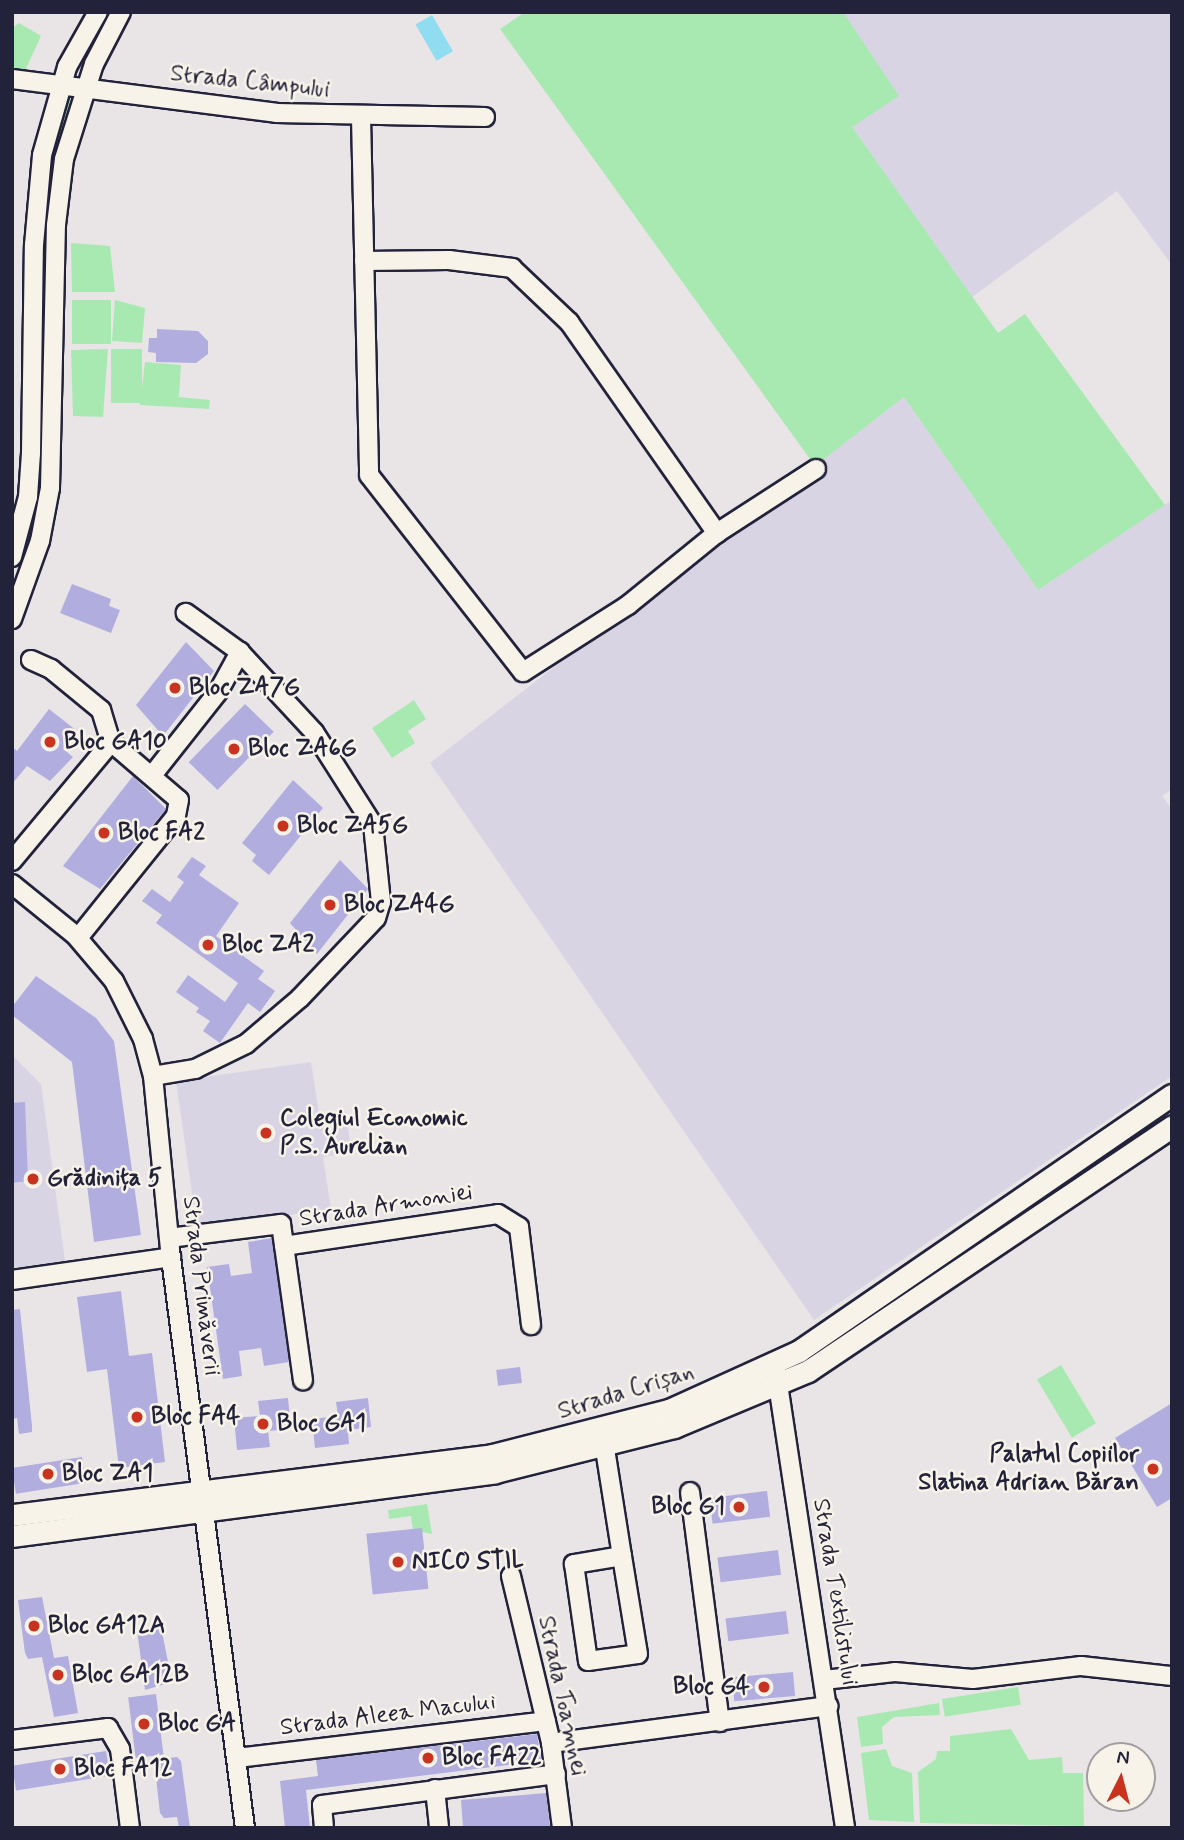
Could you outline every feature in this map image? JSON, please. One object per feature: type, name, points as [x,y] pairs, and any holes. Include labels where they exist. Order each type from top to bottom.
[{"type":"main road","name":"Strada Crișan","points":[[12,1536],[559,1441],[669,1410],[775,1366],[1172,1095]]},
{"type":"main road","name":"Strada Crișan","points":[[12,1515],[206,1502],[495,1472],[605,1449],[777,1388],[858,1339],[1172,1126]]},
{"type":"street","points":[[12,557],[28,497],[31,453],[36,200],[60,87],[98,12]]},
{"type":"street","points":[[12,619],[20,577],[50,488],[58,195],[85,90],[121,12]]},
{"type":"street","name":"Strada Câmpului","points":[[12,79],[85,90],[361,117],[485,117]]},
{"type":"street","points":[[361,117],[369,475],[523,672],[628,605],[717,533],[816,469]]},
{"type":"street","points":[[364,261],[449,260],[512,268],[569,322],[717,533]]},
{"type":"street","points":[[153,1076],[195,1069],[246,1044],[300,998],[376,918],[381,902],[373,825],[314,732],[240,652],[186,613]]},
{"type":"street","points":[[154,773],[218,692],[240,652]]},
{"type":"street","points":[[31,660],[51,669],[101,710],[111,741],[154,773],[178,800],[176,816],[78,938]]},
{"type":"street","points":[[12,861],[111,741]]},
{"type":"street","name":"Strada Primăverii","points":[[12,884],[78,938],[130,1008],[153,1076],[171,1257],[206,1502],[245,1828]]},
{"type":"street","name":"Strada Armoniei","points":[[284,1246],[498,1214],[519,1227],[531,1325]]},
{"type":"street","points":[[169,1238],[281,1224],[303,1380]]},
{"type":"street","points":[[12,1280],[171,1257]]},
{"type":"street","name":"Strada Textilistului","points":[[775,1366],[829,1706],[845,1828]]},
{"type":"street","points":[[605,1449],[638,1654],[588,1661],[574,1564],[622,1556]]},
{"type":"street","points":[[690,1492],[720,1722]]},
{"type":"street","name":"Strada Toamnei","points":[[510,1576],[551,1744],[562,1828]]},
{"type":"street","points":[[824,1680],[895,1672],[973,1679],[1081,1666],[1172,1676]]},
{"type":"street","points":[[551,1744],[829,1706]]},
{"type":"street","name":"Strada Aleea Macului","points":[[237,1758],[546,1721]]},
{"type":"street","points":[[12,1740],[108,1728],[120,1749],[130,1828]]},
{"type":"street","points":[[324,1828],[322,1805],[556,1774]]},
{"type":"street","points":[[435,1789],[439,1828]]},
{"type":"shaded area","points":[[843,12],[1172,12],[1172,265],[1117,191],[972,297],[852,127]]},
{"type":"shaded area","points":[[904,397],[1038,590],[1172,500],[1172,789],[1162,796],[1172,809],[1172,1076],[814,1320],[430,763]]},
{"type":"shaded area","name":"Grădinița 5","points":[[12,1055],[41,1084],[65,1261],[12,1268]]},
{"type":"shaded area","name":"Colegiul Economic P.S. Aurelian","points":[[311,1062],[319,1113],[346,1111],[351,1153],[323,1157],[331,1209],[197,1228],[176,1081]]},
{"type":"green space","points":[[525,12],[843,12],[899,96],[852,127],[998,333],[1025,314],[1165,505],[1038,590],[904,397],[815,466],[500,29]]},
{"type":"green space","points":[[19,23],[41,36],[23,75],[12,73],[12,28]]},
{"type":"green space","points":[[66,97],[72,100],[57,156],[49,257],[40,257],[47,167]]},
{"type":"green space","points":[[71,243],[110,246],[115,292],[72,292]]},
{"type":"green space","points":[[41,266],[49,266],[49,468],[41,468]]},
{"type":"green space","points":[[72,300],[111,300],[111,344],[72,344]]},
{"type":"green space","points":[[115,300],[145,308],[142,343],[112,341]]},
{"type":"green space","points":[[108,349],[103,417],[73,416],[71,350]]},
{"type":"green space","points":[[111,349],[142,349],[142,403],[111,403]]},
{"type":"green space","points":[[145,362],[181,365],[179,397],[210,400],[209,409],[140,405]]},
{"type":"green space","points":[[414,700],[426,719],[408,731],[415,743],[392,758],[372,728]]},
{"type":"green space","points":[[1061,1365],[1096,1423],[1072,1438],[1037,1379]]},
{"type":"green space","points":[[427,1504],[432,1534],[413,1530],[411,1516],[389,1519],[388,1510]]},
{"type":"green space","points":[[1018,1687],[1021,1705],[945,1717],[942,1699]]},
{"type":"green space","points":[[939,1703],[940,1715],[894,1717],[882,1727],[883,1744],[861,1747],[857,1717]]},
{"type":"green space","points":[[1011,1729],[1029,1760],[1062,1757],[1063,1773],[1083,1773],[1084,1826],[920,1823],[918,1772],[936,1759],[937,1751],[950,1751],[950,1736]]},
{"type":"green space","points":[[886,1749],[892,1766],[912,1773],[914,1822],[869,1820],[861,1753]]},
{"type":"water","points":[[432,15],[453,51],[437,61],[416,24]]},
{"type":"building","points":[[157,329],[198,331],[208,341],[208,354],[196,363],[156,362],[156,353],[148,352],[149,338],[157,338]]},
{"type":"building","points":[[72,584],[111,599],[109,606],[120,610],[111,633],[60,613]]},
{"type":"building","name":"Bloc ZA7G","points":[[186,642],[214,671],[163,736],[136,705]]},
{"type":"building","name":"Bloc ZA6G","points":[[245,704],[274,732],[218,790],[189,762]]},
{"type":"building","name":"Bloc GA10","points":[[49,709],[77,731],[63,749],[73,757],[50,781],[27,766],[12,784],[12,747],[17,751]]},
{"type":"building","name":"Bloc FA2","points":[[133,776],[166,809],[100,889],[63,866]]},
{"type":"building","name":"Bloc ZA5G","points":[[293,780],[323,808],[269,875],[252,861],[256,855],[242,843]]},
{"type":"building","name":"Bloc ZA2","points":[[192,857],[206,866],[199,875],[239,903],[216,936],[264,971],[258,979],[275,991],[260,1012],[248,1003],[220,1043],[203,1031],[210,1021],[196,1012],[199,1008],[176,992],[188,975],[225,1002],[238,983],[156,923],[162,915],[142,901],[152,889],[170,902],[184,882],[177,877]]},
{"type":"building","name":"Bloc ZA4G","points":[[340,860],[368,889],[317,954],[290,923]]},
{"type":"building","points":[[36,976],[96,1018],[114,1041],[141,1235],[94,1242],[72,1062],[12,1015],[12,1007]]},
{"type":"building","points":[[25,1102],[28,1181],[12,1183],[12,1103]]},
{"type":"building","name":"Bloc FA4","points":[[272,1238],[289,1362],[264,1366],[261,1348],[239,1351],[242,1376],[223,1379],[207,1267],[229,1264],[231,1276],[252,1273],[248,1242]]},
{"type":"building","name":"Bloc FA4","points":[[121,1291],[129,1356],[152,1353],[165,1462],[119,1468],[107,1369],[87,1372],[77,1297]]},
{"type":"building","points":[[20,1309],[32,1432],[19,1434],[17,1418],[12,1419],[12,1310]]},
{"type":"building","points":[[520,1367],[522,1383],[498,1386],[496,1370]]},
{"type":"building","name":"Bloc GA1","points":[[288,1398],[291,1429],[268,1431],[270,1447],[237,1450],[234,1418],[260,1416],[258,1401]]},
{"type":"building","points":[[368,1398],[371,1427],[348,1430],[349,1444],[315,1448],[312,1419],[338,1416],[336,1402]]},
{"type":"building","name":"Palatul Copiilor Slatina Adrian Băran","points":[[1172,1403],[1172,1498],[1157,1507],[1115,1438]]},
{"type":"building","name":"Bloc ZA1","points":[[82,1457],[86,1483],[16,1494],[12,1468]]},
{"type":"building","name":"Bloc G1","points":[[767,1491],[770,1517],[713,1524],[709,1498]]},
{"type":"building","name":"NICO STIL","points":[[422,1528],[428,1589],[373,1595],[366,1534]]},
{"type":"building","points":[[778,1550],[781,1575],[721,1582],[717,1557]]},
{"type":"building","points":[[42,1597],[54,1658],[68,1656],[78,1713],[54,1717],[42,1657],[28,1659],[25,1653],[18,1600]]},
{"type":"building","points":[[786,1611],[789,1634],[728,1641],[725,1618]]},
{"type":"building","name":"Bloc GA","points":[[161,1627],[172,1682],[145,1690],[137,1630]]},
{"type":"building","name":"Bloc G4","points":[[793,1672],[795,1696],[734,1701],[732,1677]]},
{"type":"building","name":"Bloc GA","points":[[156,1694],[163,1755],[136,1758],[128,1697]]},
{"type":"building","name":"Bloc FA22","points":[[537,1734],[541,1761],[306,1790],[310,1828],[285,1828],[280,1781],[318,1776],[316,1760]]},
{"type":"building","name":"Bloc FA12","points":[[106,1751],[110,1776],[16,1791],[12,1766]]},
{"type":"building","name":"Bloc GA","points":[[177,1757],[181,1761],[190,1828],[179,1828],[177,1817],[164,1818],[160,1813],[154,1760]]},
{"type":"building","points":[[546,1793],[550,1826],[463,1828],[461,1800]]},
{"type":"place","name":"Bloc ZA7G","points":[[175,688]]},
{"type":"place","name":"Bloc GA10","points":[[50,742]]},
{"type":"place","name":"Bloc ZA6G","points":[[234,749]]},
{"type":"place","name":"Bloc ZA5G","points":[[283,826]]},
{"type":"place","name":"Bloc FA2","points":[[104,833]]},
{"type":"place","name":"Bloc ZA4G","points":[[330,905]]},
{"type":"place","name":"Bloc ZA2","points":[[208,945]]},
{"type":"place","name":"Colegiul Economic P.S. Aurelian","points":[[266,1133]]},
{"type":"place","name":"Grădinița 5","points":[[33,1179]]},
{"type":"place","name":"Bloc FA4","points":[[137,1417]]},
{"type":"place","name":"Bloc GA1","points":[[263,1424]]},
{"type":"place","name":"Palatul Copiilor Slatina Adrian Băran","points":[[1153,1469]]},
{"type":"place","name":"Bloc ZA1","points":[[48,1474]]},
{"type":"place","name":"Bloc G1","points":[[739,1507]]},
{"type":"place","name":"NICO STIL","points":[[398,1562]]},
{"type":"place","name":"Bloc GA12A","points":[[34,1626]]},
{"type":"place","name":"Bloc GA12B","points":[[58,1675]]},
{"type":"place","name":"Bloc G4","points":[[764,1687]]},
{"type":"place","name":"Bloc GA","points":[[144,1724]]},
{"type":"place","name":"Bloc FA22","points":[[428,1758]]},
{"type":"place","name":"Bloc FA12","points":[[60,1769]]}]
